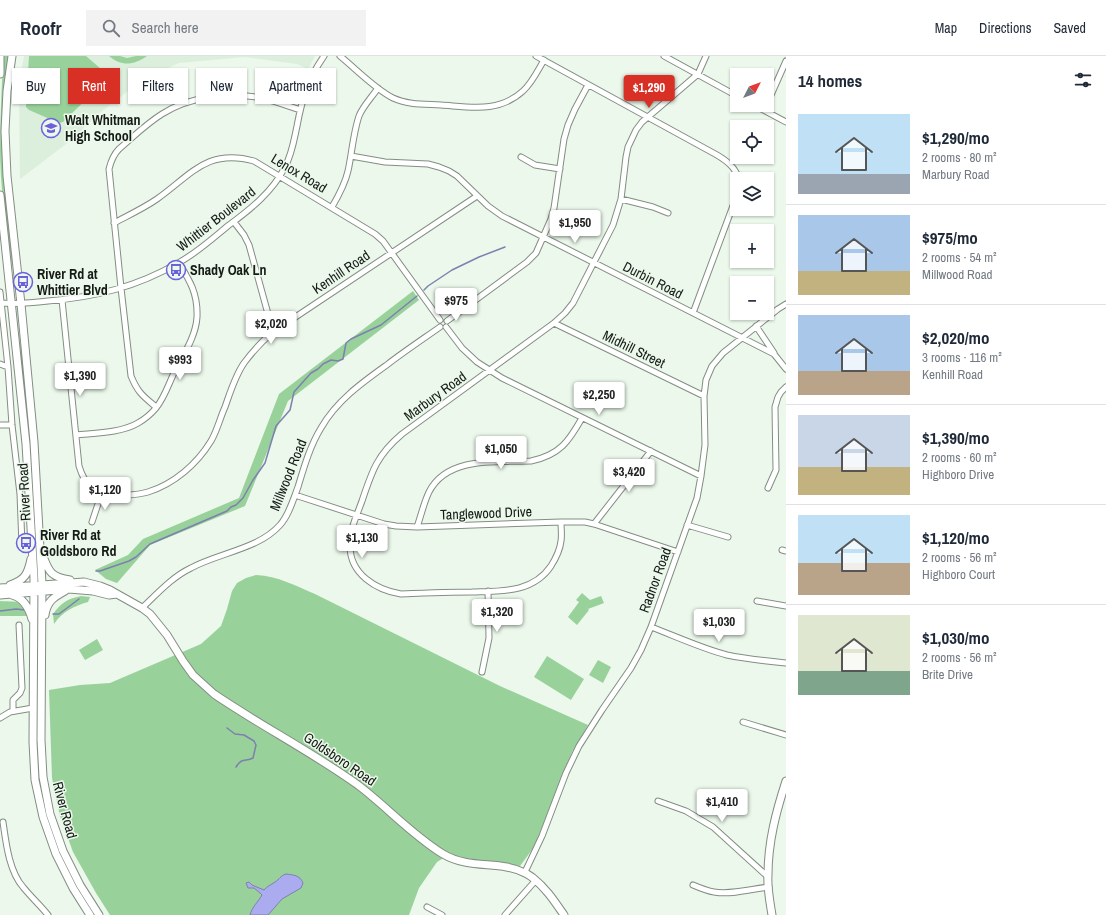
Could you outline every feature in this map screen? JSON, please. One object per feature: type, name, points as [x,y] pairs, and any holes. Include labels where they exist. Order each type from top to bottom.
[{"type":"main road","points":[[0,56],[0,74]]},
{"type":"main road","name":"River Road","points":[[12,56],[7,91],[5,131],[7,176],[34,442],[40,532],[42,588],[41,747],[43,777],[50,814],[63,851],[80,885],[99,915]]},
{"type":"main road","name":"River Road","points":[[0,196],[26,444],[34,588],[33,742],[35,780],[43,817],[56,854],[73,888],[90,915]]},
{"type":"main road","points":[[40,532],[42,553],[51,573],[58,578],[84,582]]},
{"type":"main road","points":[[0,588],[19,581],[25,576],[29,567],[32,551]]},
{"type":"main road","name":"Goldsboro Road","points":[[42,588],[84,582],[110,590],[142,608],[157,622],[167,635],[193,675],[214,694],[336,770],[371,796],[418,836],[436,849],[461,862],[506,867],[525,872],[536,880],[548,893],[564,915]]},
{"type":"main road","name":"Goldsboro Road","points":[[0,588],[69,589],[93,591],[109,595],[117,594]]},
{"type":"main road","name":"Goldsboro Road","points":[[0,595],[34,588]]},
{"type":"main road","points":[[42,635],[47,605],[54,597],[69,589]]},
{"type":"main road","points":[[10,594],[25,602],[34,626]]},
{"type":"main road","points":[[772,915],[768,876],[770,845],[773,824],[786,781]]},
{"type":"street","name":"Whittier Boulevard","points":[[1,303],[21,304],[62,300],[91,296],[121,288],[156,275],[179,263],[199,249],[265,196],[280,176],[291,154],[306,87],[324,56]]},
{"type":"street","points":[[340,56],[378,88],[393,98],[410,103],[477,107],[492,107],[508,101],[523,91],[530,83],[544,60]]},
{"type":"street","points":[[536,56],[729,163],[737,172]]},
{"type":"street","points":[[664,56],[730,92]]},
{"type":"street","name":"Marbury Road","points":[[561,522],[560,546],[556,559],[548,570],[527,586],[509,590],[401,594],[393,592],[368,581],[355,566],[350,546],[352,532],[373,469],[386,449],[402,434],[554,323],[573,303],[613,225],[621,199],[628,147],[636,130],[647,117],[698,74],[706,56]]},
{"type":"street","points":[[774,88],[786,61]]},
{"type":"street","points":[[443,327],[447,325],[447,321],[527,262],[536,252],[551,219],[554,208],[564,139],[568,125],[574,109],[588,84]]},
{"type":"street","points":[[332,207],[345,181],[360,115],[378,88]]},
{"type":"street","points":[[156,407],[140,394],[131,376],[109,169],[111,160],[119,149],[162,113],[174,107],[203,98],[239,96],[263,99],[300,110]]},
{"type":"street","points":[[774,112],[786,122]]},
{"type":"street","name":"Durbin Road","points":[[351,156],[386,162],[428,164],[449,171],[457,176],[488,206],[502,216],[774,354]]},
{"type":"street","name":"Lenox Road","points":[[114,223],[157,199],[200,166],[213,160],[228,157],[241,157],[254,161],[375,234],[383,241],[440,320]]},
{"type":"street","points":[[521,158],[535,165],[560,169]]},
{"type":"street","name":"Kenhill Road","points":[[101,495],[113,497],[149,492],[172,481],[190,467],[202,454],[211,440],[236,378],[258,345],[273,332],[477,196]]},
{"type":"street","points":[[621,199],[653,207],[668,213]]},
{"type":"street","points":[[693,313],[730,214]]},
{"type":"street","points":[[234,222],[249,245],[273,332]]},
{"type":"street","points":[[76,435],[128,428],[144,420],[163,397],[194,333],[197,317],[194,289],[179,263]]},
{"type":"street","points":[[0,292],[20,494],[22,546]]},
{"type":"street","points":[[62,300],[79,466],[82,476],[91,488],[101,495],[92,522]]},
{"type":"street","name":"Radnor Road","points":[[525,872],[542,836],[566,773],[579,746],[631,668],[641,650],[651,626],[697,498],[705,445],[704,396],[706,380],[712,366],[724,353],[756,326],[786,304]]},
{"type":"street","points":[[447,321],[443,319],[438,322],[462,348],[477,362],[490,371],[701,476]]},
{"type":"street","name":"Midhill Street","points":[[554,323],[704,396]]},
{"type":"street","name":"Durbin Road","points":[[756,326],[774,354],[786,369]]},
{"type":"street","name":"Millwood Road","points":[[142,608],[177,576],[190,568],[257,542],[279,526],[285,519],[295,495],[309,452],[321,428],[336,406],[355,388],[443,327]]},
{"type":"street","points":[[0,364],[8,367]]},
{"type":"street","points":[[768,488],[776,470],[775,407],[778,397],[786,387]]},
{"type":"street","points":[[417,527],[429,492],[447,472],[459,466],[473,463],[531,461],[545,457],[560,449],[568,441],[582,418]]},
{"type":"street","points":[[0,425],[12,425]]},
{"type":"street","points":[[594,524],[651,451]]},
{"type":"street","name":"Tanglewood Drive","points":[[295,495],[357,516],[396,526],[417,527],[584,522],[678,552]]},
{"type":"street","points":[[687,525],[728,537]]},
{"type":"street","points":[[482,672],[489,638],[488,591]]},
{"type":"street","points":[[757,601],[786,606]]},
{"type":"street","points":[[13,711],[13,700],[20,693],[22,688],[19,625]]},
{"type":"street","points":[[651,626],[728,655],[755,660],[786,663]]},
{"type":"street","points":[[0,718],[13,711],[33,708]]},
{"type":"street","points":[[743,722],[786,735]]},
{"type":"street","points":[[658,801],[686,811],[713,827],[768,876]]},
{"type":"street","points":[[3,822],[12,870],[22,887],[48,915]]},
{"type":"street","points":[[505,915],[536,880]]},
{"type":"street","points":[[693,885],[715,893],[726,893],[769,887]]},
{"type":"street","points":[[428,907],[442,915]]},
{"type":"shaded area","name":"Walt Whitman High School","points":[[24,56],[315,56],[309,68],[297,64],[245,57],[179,63],[168,68],[128,68],[128,91],[120,97],[120,68],[68,68],[68,104],[111,104],[96,116],[70,141],[20,179],[19,104],[60,104],[60,68],[22,68]]},
{"type":"green space","points":[[3,56],[9,56],[4,94],[13,265],[2,192],[0,163]]},
{"type":"green space","points":[[29,56],[86,56],[100,68],[68,68],[68,104],[81,104],[63,122],[59,123],[29,110],[26,107],[26,104],[60,104],[60,68],[28,68]]},
{"type":"green space","points":[[109,56],[120,56],[127,58],[147,56],[128,64],[114,60]]},
{"type":"green space","points":[[413,291],[419,300],[288,401],[245,506],[150,545],[117,583],[106,579],[95,570],[128,555],[143,539],[239,498],[279,394]]},
{"type":"green space","points":[[256,575],[279,579],[315,594],[500,686],[588,725],[572,752],[534,847],[520,866],[469,860],[450,854],[437,862],[419,888],[409,915],[110,915],[73,852],[60,816],[52,778],[49,690],[80,685],[110,683],[201,644],[221,626],[232,591],[237,583]]},
{"type":"green space","points":[[582,593],[590,600],[601,596],[604,603],[588,609],[589,610],[577,625],[568,617],[579,602],[576,600]]},
{"type":"green space","points":[[81,596],[90,597],[88,602],[69,610],[54,624],[53,614],[59,607],[68,600]]},
{"type":"green space","points":[[0,601],[18,602],[26,611],[28,616],[0,616]]},
{"type":"green space","points":[[97,639],[103,650],[85,660],[79,650]]},
{"type":"green space","points":[[547,656],[584,679],[571,700],[534,677]]},
{"type":"green space","points":[[598,660],[611,667],[603,683],[589,675]]},
{"type":"water","points":[[286,874],[300,878],[303,883],[301,888],[282,899],[268,915],[250,915],[262,895],[254,888],[248,888],[246,883],[249,882],[252,885],[264,890]]},
{"type":"waterway","points":[[424,290],[452,270],[505,247]]},
{"type":"waterway","points":[[96,571],[129,561],[136,557],[150,544],[227,511],[236,505],[243,498],[265,463],[276,426],[290,410],[294,392],[311,373],[323,364],[331,360],[338,361],[343,359],[346,343],[351,339],[381,325],[417,296]]},
{"type":"waterway","points":[[53,614],[59,614],[79,599]]},
{"type":"waterway","points":[[0,611],[16,609],[25,610]]},
{"type":"waterway","points":[[227,728],[235,734],[244,735],[254,741],[256,745],[253,758],[240,762],[236,767]]},
{"type":"place","name":"Walt Whitman High School","points":[[51,128]]},
{"type":"place","name":"Shady Oak Ln","points":[[176,270]]},
{"type":"place","name":"River Rd at Whittier Blvd","points":[[23,282]]},
{"type":"place","name":"River Rd at Goldsboro Rd","points":[[26,543]]}]
